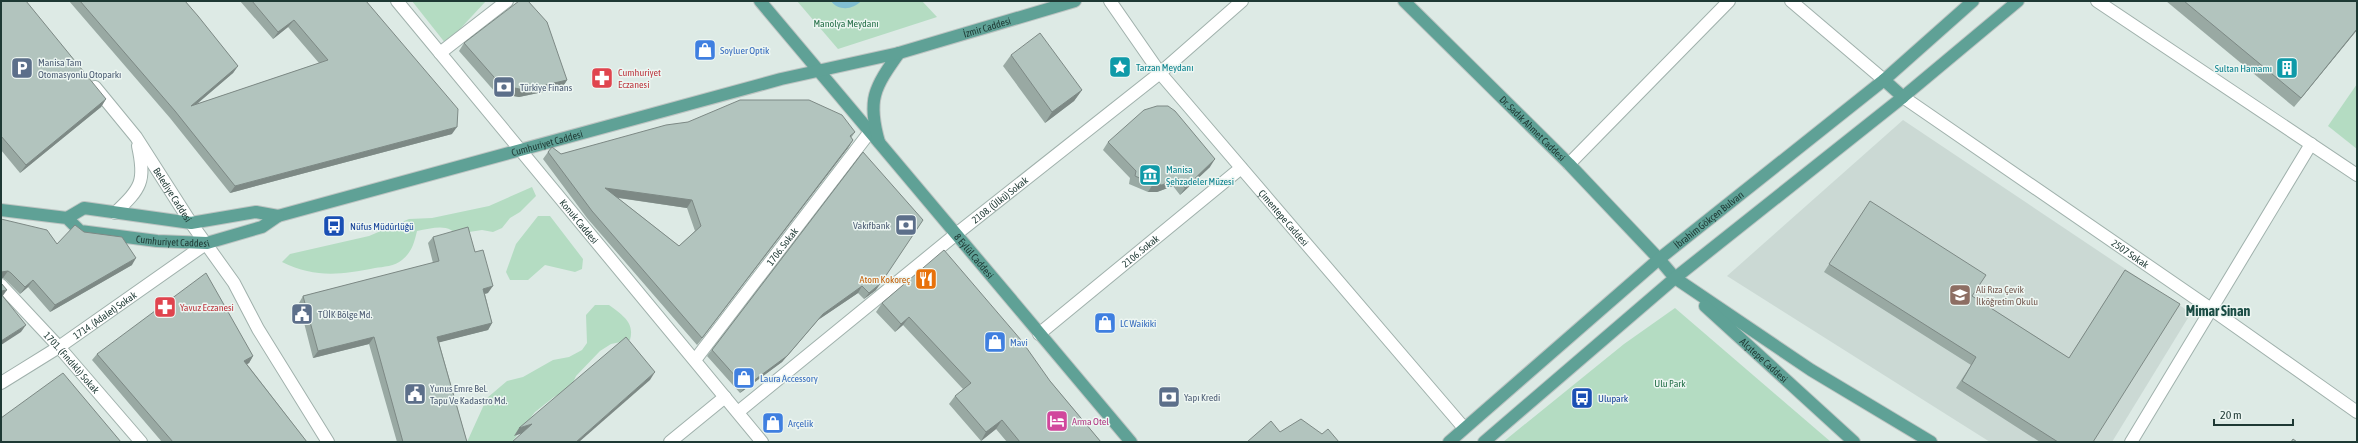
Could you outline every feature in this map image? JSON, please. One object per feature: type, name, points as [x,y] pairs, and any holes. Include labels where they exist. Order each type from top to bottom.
[{"type":"main road","name":"8 Eylül Caddesi","points":[[760,1],[816,70],[1131,442]]},
{"type":"main road","name":"İzmir Caddesi","points":[[816,70],[899,53],[1075,1]]},
{"type":"main road","name":"Dr. Sadık Ahmet Caddesi","points":[[1404,1],[1569,164],[1659,259],[1675,278]]},
{"type":"main road","name":"İbrahim Gökçen Bulvarı","points":[[1449,442],[1659,259],[1884,80],[1973,1]]},
{"type":"main road","points":[[1484,442],[1675,278],[1903,97],[2018,1]]},
{"type":"main road","points":[[880,145],[873,120],[872,103],[883,77],[899,53]]},
{"type":"main road","name":"Cumhuriyet Caddesi","points":[[278,216],[256,212],[191,222],[84,208],[67,218],[80,231],[157,242],[206,243],[262,227],[278,216],[816,70]]},
{"type":"main road","points":[[1884,80],[1903,97]]},
{"type":"main road","points":[[1,210],[67,218]]},
{"type":"main road","points":[[1675,278],[1811,370],[1931,442]]},
{"type":"main road","name":"Alçıtepe Caddesi","points":[[1675,278],[1854,442]]},
{"type":"street","name":"Konuk Caddesi","points":[[396,1],[762,442]]},
{"type":"street","points":[[440,53],[507,1]]},
{"type":"street","name":"Çimentepe Caddesi","points":[[1110,1],[1160,73],[1464,428]]},
{"type":"street","name":"2108. (Ülkü) Sokak","points":[[738,412],[955,235],[1160,73],[1242,1]]},
{"type":"street","points":[[1569,164],[1729,1]]},
{"type":"street","points":[[1791,1],[1884,80]]},
{"type":"street","points":[[2097,1],[2357,175]]},
{"type":"street","name":"Belediye Caddesi","points":[[86,75],[136,137],[191,222],[234,283],[258,329],[328,442]]},
{"type":"street","name":"2507 Sokak","points":[[1903,97],[2211,309],[2357,412]]},
{"type":"street","name":"1706. Sokak","points":[[695,360],[869,133]]},
{"type":"street","points":[[115,213],[136,193],[143,169],[136,137]]},
{"type":"street","points":[[2131,442],[2311,144]]},
{"type":"street","name":"2106. Sokak","points":[[1039,334],[1241,168]]},
{"type":"street","name":"1714. (Adalet) Sokak","points":[[1,383],[59,347],[206,243]]},
{"type":"street","name":"1701. (Fındıklı) Sokak","points":[[1,284],[59,347],[141,442]]},
{"type":"street","points":[[670,442],[725,397]]},
{"type":"shaded area","name":"Ali Rıza Çevik İlköğretim Okulu","points":[[1903,120],[2191,313],[2112,442],[1990,442],[1727,276]]},
{"type":"green space","points":[[412,1],[486,1],[446,44]]},
{"type":"green space","name":"Manolya Meydanı","points":[[797,1],[922,1],[937,17],[838,49]]},
{"type":"green space","points":[[2357,84],[2357,149],[2328,126]]},
{"type":"green space","points":[[532,187],[536,196],[520,212],[510,218],[502,228],[493,232],[482,230],[469,232],[460,239],[451,230],[446,228],[417,231],[414,243],[408,254],[399,262],[392,265],[328,274],[306,271],[282,262],[290,254],[369,236],[409,219],[432,218],[489,206]]},
{"type":"green space","points":[[538,216],[550,216],[583,259],[582,269],[575,272],[545,265],[528,280],[510,280],[506,272],[516,244]]},
{"type":"green space","points":[[595,305],[609,305],[623,316],[631,328],[630,340],[611,344],[600,351],[576,376],[570,389],[554,397],[535,412],[512,442],[467,442],[487,398],[507,381],[523,377],[553,360],[569,357],[582,350],[587,343],[586,315]]},
{"type":"green space","name":"Ulu Park","points":[[1675,308],[1831,442],[1503,442],[1624,344]]},
{"type":"water","points":[[831,1],[861,1],[850,8],[841,8]]},
{"type":"building","name":"Manisa Tam Otomasyonlu Otoparkı","points":[[1,1],[26,1],[106,99],[26,165],[1,136]]},
{"type":"building","points":[[80,1],[185,1],[238,66],[191,106],[328,60],[294,20],[278,32],[252,1],[366,1],[458,109],[457,127],[235,186],[175,111]]},
{"type":"building","points":[[519,1],[528,1],[547,22],[567,80],[524,90],[501,85],[464,43]]},
{"type":"building","name":"Sultan Hamamı","points":[[2184,1],[2356,1],[2357,29],[2301,98]]},
{"type":"building","points":[[1040,33],[1082,90],[1052,112],[1011,55]]},
{"type":"building","points":[[740,100],[809,100],[842,115],[855,132],[850,136],[853,140],[702,338],[592,211],[548,152],[552,147],[561,154],[666,125],[688,122]],"holes":[[[605,188],[692,200],[701,226],[679,246]]]},
{"type":"building","points":[[1157,106],[1168,106],[1175,111],[1215,159],[1185,188],[1178,178],[1162,185],[1153,184],[1135,176],[1136,171],[1108,142],[1144,110]]},
{"type":"building","points":[[863,152],[923,220],[881,283],[869,293],[862,286],[823,314],[787,356],[745,387],[712,350]]},
{"type":"building","points":[[1870,201],[1986,275],[1972,296],[2069,358],[2125,270],[2180,304],[2093,442],[2058,442],[1962,381],[1976,357],[1829,264]]},
{"type":"building","points":[[1,219],[47,230],[57,244],[75,225],[84,232],[122,237],[136,258],[55,305],[33,280],[25,287],[8,271],[1,272]]},
{"type":"building","points":[[468,227],[475,252],[483,250],[493,286],[483,289],[492,323],[437,337],[467,442],[403,442],[374,337],[318,351],[303,296],[439,261],[433,237]]},
{"type":"building","points":[[944,250],[1021,340],[1050,381],[1101,442],[1020,442],[1002,420],[986,432],[955,396],[971,383],[909,317],[901,324],[882,303]]},
{"type":"building","points":[[206,273],[253,356],[244,361],[307,442],[173,442],[97,354]]},
{"type":"building","points":[[1,283],[7,290],[1,291]]},
{"type":"building","points":[[1,294],[26,325],[1,341]]},
{"type":"building","points":[[626,337],[655,372],[576,442],[512,442],[532,424],[519,428]]},
{"type":"building","points":[[63,373],[121,442],[1,442],[1,418]]},
{"type":"building","points":[[1301,419],[1322,434],[1328,429],[1339,442],[1247,442],[1271,421],[1280,432]]},
{"type":"place","name":"Soyluer Optik","points":[[705,50]]},
{"type":"place","name":"Tarzan Meydanı","points":[[1120,67]]},
{"type":"place","name":"Manisa Tam Otomasyonlu Otoparkı","points":[[22,68]]},
{"type":"place","name":"Sultan Hamamı","points":[[2287,68]]},
{"type":"place","name":"Cumhuriyet Eczanesi","points":[[602,78]]},
{"type":"place","name":"Türkiye Finans","points":[[504,87]]},
{"type":"place","name":"Manisa Şehzadeler Müzesi","points":[[1150,175]]},
{"type":"place","name":"Vakıfbank","points":[[906,225]]},
{"type":"place","name":"Nüfus Müdürlüğü","points":[[334,226]]},
{"type":"place","name":"Atom Kokoreç","points":[[926,279]]},
{"type":"place","name":"Ali Rıza Çevik İlköğretim Okulu","points":[[1960,295]]},
{"type":"place","name":"Yavuz Eczanesi","points":[[165,307]]},
{"type":"place","name":"TÜİK Bölge Md.","points":[[302,314]]},
{"type":"place","name":"LC Waikiki","points":[[1105,323]]},
{"type":"place","name":"Mavi","points":[[995,342]]},
{"type":"place","name":"Laura Accessory","points":[[744,378]]},
{"type":"place","name":"Yunus Emre Bel. Tapu Ve Kadastro Md.","points":[[415,394]]},
{"type":"place","name":"Yapı Kredi","points":[[1169,397]]},
{"type":"place","name":"Ulupark","points":[[1582,398]]},
{"type":"place","name":"Arma Otel","points":[[1057,421]]},
{"type":"place","name":"Arçelik","points":[[773,423]]},
{"type":"district","name":"Mimar Sinan","points":[[2218,311]]}]
